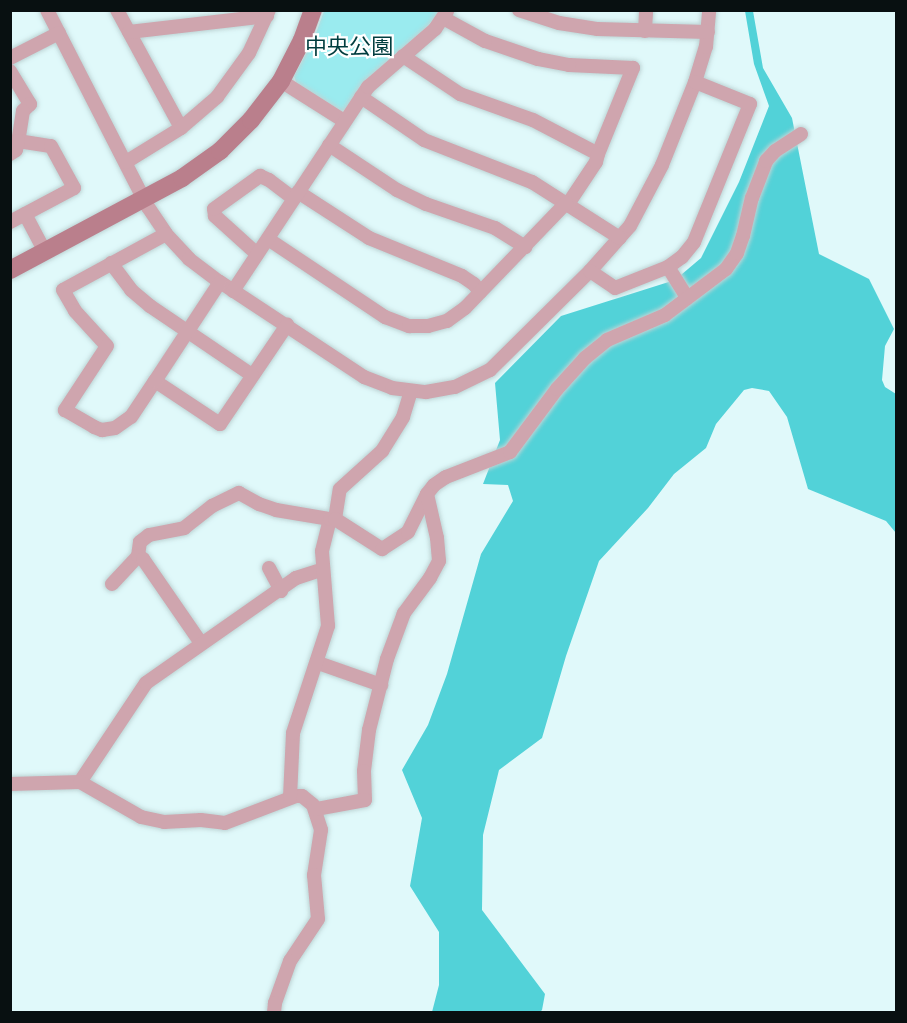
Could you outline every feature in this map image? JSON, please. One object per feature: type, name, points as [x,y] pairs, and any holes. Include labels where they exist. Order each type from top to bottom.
[{"type":"street","points":[[47,10],[145,198],[166,234],[189,259],[233,291],[364,377],[411,392],[455,387],[490,370],[620,238],[646,199],[695,82],[708,33],[709,10]]},
{"type":"street","points":[[117,10],[182,128]]},
{"type":"street","points":[[10,270],[182,178],[220,151],[250,120],[281,81],[302,40],[313,10]]},
{"type":"street","points":[[519,10],[559,23],[597,29],[708,33]]},
{"type":"street","points":[[645,31],[646,10]]},
{"type":"street","points":[[126,162],[182,128],[202,112],[239,69],[256,42],[268,14]]},
{"type":"street","points":[[129,32],[268,14]]},
{"type":"street","points":[[233,291],[361,97],[382,74],[435,29],[445,14],[485,41],[538,59],[569,65],[633,68],[596,162],[567,203],[465,308],[447,321],[428,326],[410,326],[385,317],[268,239]]},
{"type":"street","points":[[10,58],[59,33]]},
{"type":"street","points":[[403,56],[460,94],[533,120],[566,135],[598,154]]},
{"type":"street","points":[[10,71],[30,104],[23,111],[16,150],[10,154]]},
{"type":"street","points":[[281,81],[344,121]]},
{"type":"street","points":[[590,271],[615,288],[668,267],[688,252],[699,231],[750,104],[695,82]]},
{"type":"street","points":[[361,97],[424,140],[468,159],[509,171],[567,203],[620,238]]},
{"type":"street","points":[[112,584],[138,556],[140,542],[149,535],[184,528],[212,506],[239,493],[276,510],[332,519],[382,549],[408,532],[434,484],[510,452],[557,389],[585,358],[607,340],[665,315],[687,297],[710,284],[732,261],[743,236],[752,198],[766,161],[775,151],[801,134]]},
{"type":"street","points":[[10,222],[74,188],[51,146],[18,141]]},
{"type":"street","points":[[329,145],[397,190],[426,204],[495,228],[525,247]]},
{"type":"street","points":[[257,254],[215,216],[214,209],[260,176],[369,238],[462,276],[474,284],[480,292]]},
{"type":"street","points":[[25,214],[45,252]]},
{"type":"street","points":[[166,234],[63,290],[75,311],[107,346],[65,410],[102,430],[115,428],[131,417],[220,282]]},
{"type":"street","points":[[111,262],[139,297],[252,375]]},
{"type":"street","points":[[668,267],[687,297]]},
{"type":"street","points":[[156,381],[220,424],[287,325]]},
{"type":"street","points":[[290,797],[293,733],[318,663],[328,626],[322,551],[339,489],[382,451],[403,417],[411,392]]},
{"type":"street","points":[[316,809],[365,800],[365,757],[374,708],[404,613],[430,578],[439,561],[438,545],[427,494]]},
{"type":"street","points":[[138,556],[143,559],[201,643]]},
{"type":"street","points":[[269,568],[281,591]]},
{"type":"street","points":[[80,782],[146,683],[201,643],[281,591],[296,578],[323,570]]},
{"type":"street","points":[[318,663],[381,686]]},
{"type":"street","points":[[10,784],[80,782],[141,817],[164,822],[201,820],[225,822],[290,797],[302,796],[316,809],[321,830],[314,875],[318,919],[290,961],[274,1003],[274,1012]]},
{"type":"green space","name":"中央公園","points":[[324,11],[442,11],[347,109],[337,112],[297,85],[294,76],[313,41]]},
{"type":"shaded area","points":[[745,11],[753,11],[763,68],[792,118],[819,254],[869,279],[894,329],[885,346],[882,380],[885,387],[896,394],[896,533],[886,521],[808,489],[787,417],[769,391],[752,388],[744,390],[716,424],[706,448],[674,474],[648,508],[599,561],[566,656],[542,738],[499,770],[483,835],[482,910],[545,994],[542,1010],[540,1012],[432,1012],[439,985],[439,932],[410,886],[422,818],[402,770],[428,725],[447,674],[481,554],[513,501],[508,485],[483,484],[500,440],[495,383],[561,316],[675,280],[701,258],[739,182],[769,106],[754,64]]}]
